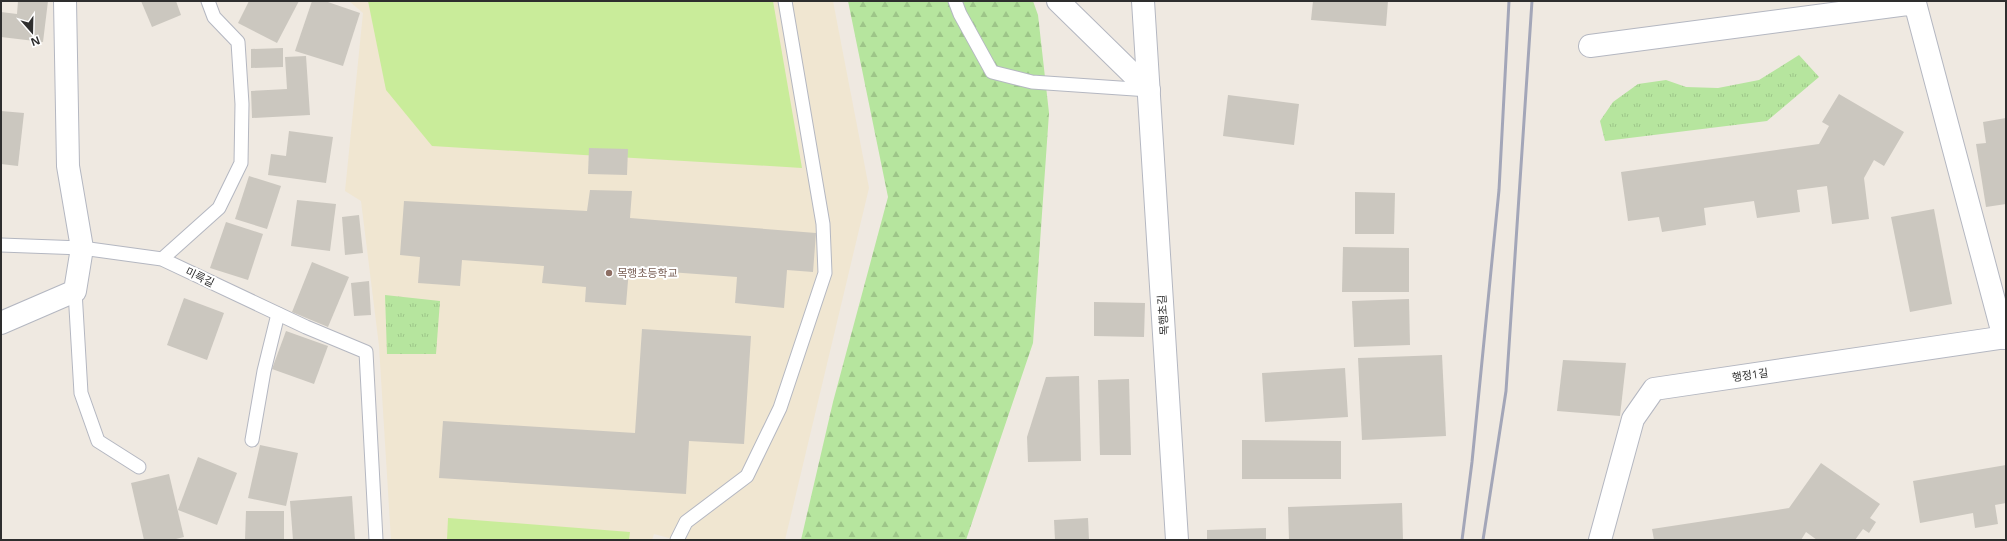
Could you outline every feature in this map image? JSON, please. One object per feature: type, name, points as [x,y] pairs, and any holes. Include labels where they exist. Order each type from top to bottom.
[{"type":"street","points":[[1,323],[75,291],[82,248],[68,166],[65,1]]},
{"type":"street","points":[[1058,1],[1149,90]]},
{"type":"street","name":"목행초길","points":[[1144,1],[1177,540]]},
{"type":"street","points":[[1590,46],[1915,3],[2005,337]]},
{"type":"street","name":"행정1길","points":[[1600,540],[1633,419],[1654,389],[2005,337]]},
{"type":"lane","points":[[162,259],[219,208],[241,163],[242,104],[238,42],[214,17],[208,1]]},
{"type":"lane","points":[[677,540],[686,522],[747,476],[780,408],[825,273],[823,224],[785,1]]},
{"type":"lane","points":[[956,1],[960,14],[992,72],[1032,82],[1149,90]]},
{"type":"lane","name":"미륵길","points":[[1,245],[82,248],[162,259],[278,314],[366,352],[376,540]]},
{"type":"lane","points":[[75,291],[81,393],[98,441],[139,467]]},
{"type":"lane","points":[[252,440],[264,371],[278,314]]},
{"type":"shaded area","name":"목행초등학교","points":[[349,1],[833,1],[869,188],[785,540],[677,540],[654,534],[652,540],[391,540],[379,346],[361,201],[345,191],[363,13]]},
{"type":"green space","points":[[368,1],[773,1],[802,168],[432,146],[386,90]]},
{"type":"green space","points":[[848,1],[1033,1],[1038,15],[1049,113],[1033,343],[966,540],[801,540],[833,402],[888,197]]},
{"type":"green space","points":[[1799,55],[1819,77],[1767,121],[1605,141],[1600,121],[1613,102],[1638,84],[1666,80],[1686,87],[1718,88],[1759,80]]},
{"type":"green space","points":[[385,295],[440,301],[436,354],[387,354]]},
{"type":"green space","points":[[448,518],[630,532],[629,540],[447,540]]},
{"type":"building","points":[[18,1],[48,1],[43,42],[1,37],[1,12],[17,14]]},
{"type":"building","points":[[141,1],[176,1],[181,15],[152,27]]},
{"type":"building","points":[[249,1],[299,1],[277,43],[238,23]]},
{"type":"building","points":[[312,1],[325,1],[360,13],[343,66],[295,51]]},
{"type":"building","points":[[1313,1],[1388,1],[1386,26],[1311,20]]},
{"type":"building","points":[[283,48],[283,67],[251,68],[251,49]]},
{"type":"building","points":[[306,56],[310,115],[252,118],[251,91],[287,89],[285,57]]},
{"type":"building","points":[[1839,94],[1904,132],[1884,166],[1874,160],[1864,178],[1869,219],[1832,224],[1827,186],[1797,190],[1800,212],[1757,218],[1754,201],[1704,208],[1706,225],[1662,232],[1659,217],[1628,221],[1621,172],[1819,144],[1829,126],[1822,122]]},
{"type":"building","points":[[1228,95],[1299,104],[1294,145],[1223,136]]},
{"type":"building","points":[[1,111],[24,113],[18,166],[1,164]]},
{"type":"building","points":[[2006,118],[2006,204],[1986,207],[1976,144],[1986,143],[1983,122]]},
{"type":"building","points":[[289,131],[333,137],[326,183],[268,175],[271,154],[286,156]]},
{"type":"building","points":[[589,148],[628,149],[627,175],[588,174]]},
{"type":"building","points":[[249,176],[281,186],[267,229],[235,219]]},
{"type":"building","points":[[590,190],[632,191],[630,218],[816,233],[813,272],[787,270],[784,308],[735,303],[737,277],[629,269],[626,305],[585,302],[586,287],[542,283],[544,266],[462,260],[460,286],[418,283],[420,257],[400,255],[404,201],[587,211]]},
{"type":"building","points":[[1355,192],[1395,193],[1394,234],[1355,234]]},
{"type":"building","points":[[297,200],[336,204],[330,251],[291,246]]},
{"type":"building","points":[[1934,209],[1952,304],[1910,312],[1891,217]]},
{"type":"building","points":[[359,215],[363,253],[345,255],[342,217]]},
{"type":"building","points":[[226,222],[263,234],[248,280],[210,268]]},
{"type":"building","points":[[1343,247],[1409,248],[1409,292],[1342,292]]},
{"type":"building","points":[[312,262],[349,277],[328,327],[292,312]]},
{"type":"building","points":[[369,281],[371,315],[354,316],[351,283]]},
{"type":"building","points":[[184,298],[224,313],[207,360],[167,345]]},
{"type":"building","points":[[1409,299],[1410,345],[1354,347],[1352,301]]},
{"type":"building","points":[[1094,302],[1145,303],[1144,337],[1094,336]]},
{"type":"building","points":[[642,329],[751,336],[744,444],[689,441],[686,494],[439,478],[443,421],[635,433]]},
{"type":"building","points":[[286,331],[328,346],[314,384],[272,369]]},
{"type":"building","points":[[1442,355],[1446,436],[1362,440],[1358,358]]},
{"type":"building","points":[[1563,360],[1626,363],[1620,416],[1557,411]]},
{"type":"building","points":[[1345,368],[1348,417],[1265,422],[1262,373]]},
{"type":"building","points":[[1079,376],[1081,461],[1028,462],[1027,437],[1046,377]]},
{"type":"building","points":[[1129,379],[1131,455],[1100,455],[1098,380]]},
{"type":"building","points":[[1242,440],[1341,441],[1341,479],[1242,479]]},
{"type":"building","points":[[260,445],[298,453],[286,506],[248,498]]},
{"type":"building","points":[[198,457],[237,473],[217,525],[178,510]]},
{"type":"building","points":[[1821,463],[1880,504],[1870,518],[1876,522],[1869,533],[1863,529],[1855,540],[1817,540],[1806,532],[1801,540],[1654,540],[1652,529],[1789,508]]},
{"type":"building","points":[[2006,465],[2006,503],[1995,505],[1998,524],[1975,528],[1973,513],[1920,523],[1913,481]]},
{"type":"building","points":[[169,474],[184,537],[172,540],[144,540],[131,483]]},
{"type":"building","points":[[352,496],[355,540],[293,540],[290,501]]},
{"type":"building","points":[[1402,503],[1403,540],[1289,540],[1288,507]]},
{"type":"building","points":[[246,511],[284,511],[284,540],[245,540]]},
{"type":"building","points":[[1088,518],[1089,540],[1055,540],[1054,520]]},
{"type":"building","points":[[1266,528],[1266,540],[1207,540],[1207,530]]},
{"type":"railway","points":[[1462,540],[1472,462],[1499,190],[1509,1]]},
{"type":"railway","points":[[1483,540],[1506,391],[1532,1]]},
{"type":"place","name":"목행초등학교","points":[[609,273]]}]
